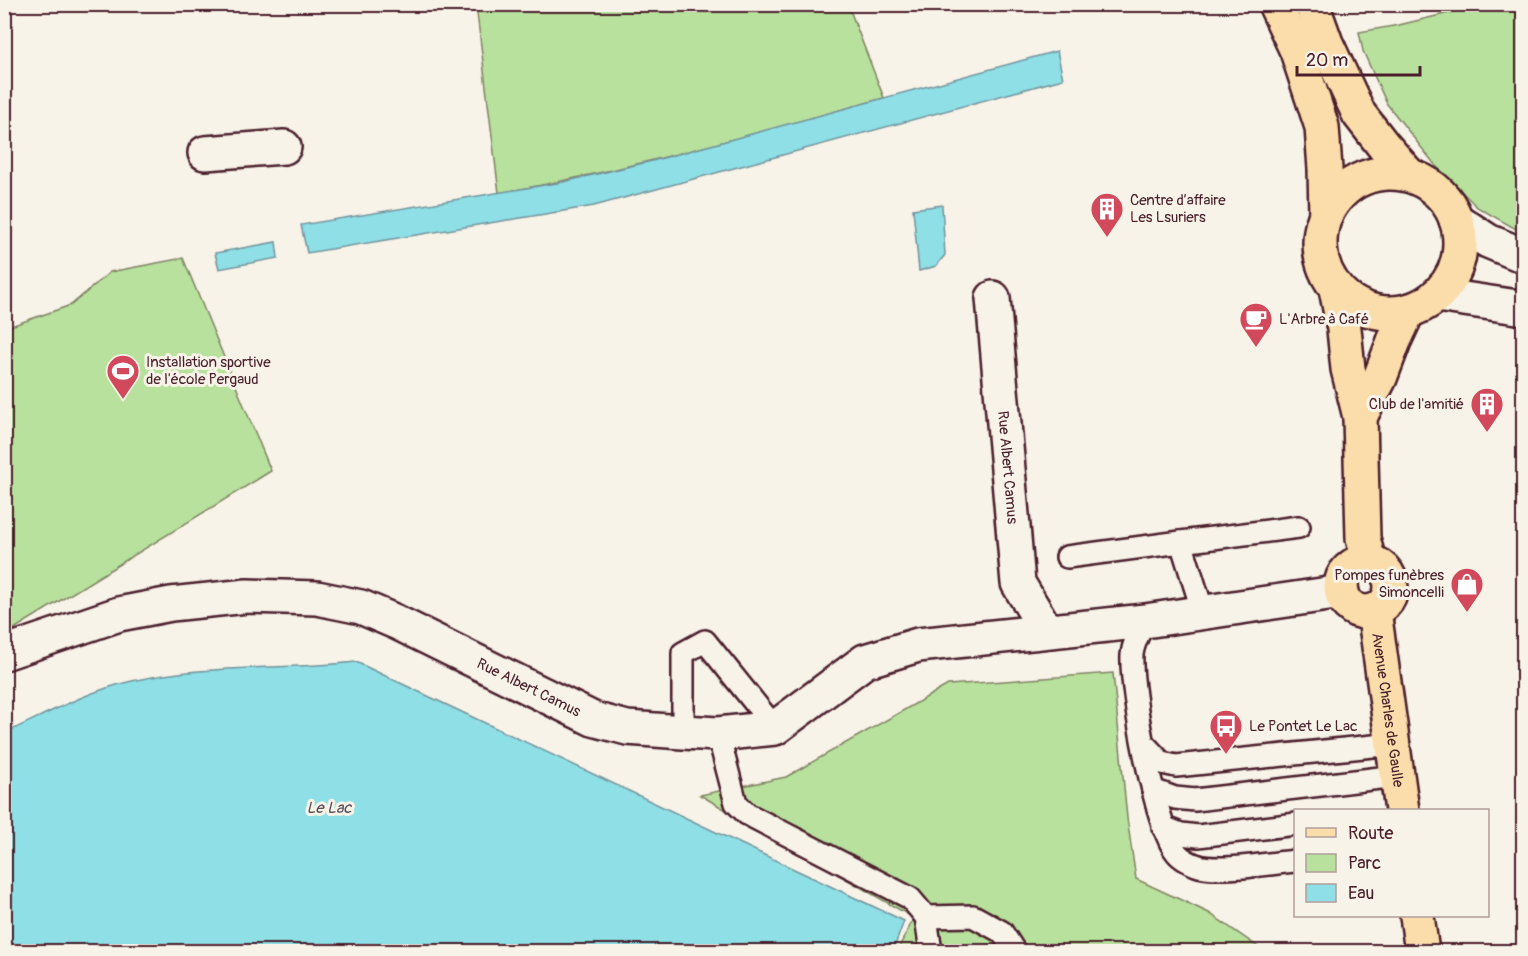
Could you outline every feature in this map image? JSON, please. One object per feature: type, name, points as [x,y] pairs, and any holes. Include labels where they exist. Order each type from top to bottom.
[{"type":"main road","points":[[1275,4],[1297,51],[1322,127],[1326,215]]},
{"type":"main road","points":[[1312,4],[1326,43],[1359,114],[1409,175]]},
{"type":"main road","points":[[1384,173],[1409,175],[1425,182],[1438,192],[1449,205],[1456,220],[1460,247],[1453,273],[1437,295],[1408,311],[1388,313],[1368,310],[1351,302],[1336,289],[1326,272],[1320,253],[1320,234],[1326,215],[1339,194],[1360,179],[1384,173]]},
{"type":"main road","points":[[1336,289],[1344,329],[1348,369],[1360,417],[1363,538],[1369,562]]},
{"type":"main road","points":[[1360,417],[1380,378],[1408,311]]},
{"type":"main road","points":[[1369,562],[1380,566],[1388,574],[1391,585],[1390,596],[1384,605],[1374,611],[1363,612],[1354,609],[1346,602],[1342,592],[1342,581],[1348,570],[1358,564],[1369,562]]},
{"type":"main road","name":"Avenue Charles de Gaulle","points":[[1374,611],[1402,809]]},
{"type":"main road","points":[[1417,917],[1422,951]]},
{"type":"street","points":[[206,153],[284,147]]},
{"type":"street","points":[[1456,220],[1488,241],[1524,256]]},
{"type":"street","points":[[1437,295],[1524,308]]},
{"type":"street","name":"Rue Albert Camus","points":[[993,298],[1018,583],[1046,630]]},
{"type":"street","points":[[775,728],[865,661],[918,645],[1145,621],[1342,592]]},
{"type":"street","name":"Rue Albert Camus","points":[[4,653],[119,614],[171,604],[247,596],[317,598],[361,608],[396,622],[593,719],[627,728],[718,734],[775,728]]},
{"type":"lane","points":[[1067,557],[1299,527]]},
{"type":"lane","points":[[1181,542],[1203,612]]},
{"type":"lane","points":[[1145,621],[1136,638],[1132,653],[1133,685],[1153,790],[1163,827],[1177,854],[1195,865],[1210,869],[1294,861]]},
{"type":"lane","points":[[683,732],[683,653],[705,641],[775,728]]},
{"type":"lane","points":[[718,734],[736,803],[747,814],[910,898],[926,916],[931,951]]},
{"type":"lane","points":[[1144,744],[1162,763],[1176,766],[1393,744]]},
{"type":"lane","points":[[1153,790],[1175,798],[1195,800],[1397,776]]},
{"type":"lane","points":[[1163,827],[1181,834],[1198,836],[1294,824]]},
{"type":"lane","points":[[926,916],[973,916],[1002,932],[1015,951]]},
{"type":"green space","points":[[476,5],[848,5],[884,98],[645,162],[499,193]]},
{"type":"green space","points":[[1482,5],[1523,5],[1523,233],[1477,207],[1436,166],[1387,104],[1363,51],[1359,32]]},
{"type":"green space","name":"Installation sportive de l'école Pergaud","points":[[183,258],[271,471],[14,629],[5,628],[5,328],[71,305],[110,272]]},
{"type":"green space","points":[[1113,673],[1127,818],[1136,879],[1209,913],[1264,951],[897,951],[914,918],[700,795],[786,777],[948,685]]},
{"type":"water","points":[[1057,51],[1063,79],[594,206],[307,253],[301,225],[563,182],[652,161]]},
{"type":"water","points":[[942,205],[945,255],[936,266],[919,271],[913,209]]},
{"type":"water","points":[[276,242],[278,258],[219,269],[215,253]]},
{"type":"water","name":"Le Lac","points":[[356,662],[904,921],[893,951],[5,951],[5,733],[83,697],[132,681],[188,672]]},
{"type":"place","name":"Centre d’affaire Les Lsuriers","points":[[1107,238]]},
{"type":"place","name":"L'Arbre à Café","points":[[1256,348]]},
{"type":"place","name":"Installation sportive de l'école Pergaud","points":[[123,400]]},
{"type":"place","name":"Club de l'amitié","points":[[1487,433]]},
{"type":"place","name":"Pompes funèbres Simoncelli","points":[[1467,613]]},
{"type":"place","name":"Le Pontet Le Lac","points":[[1226,755]]}]
